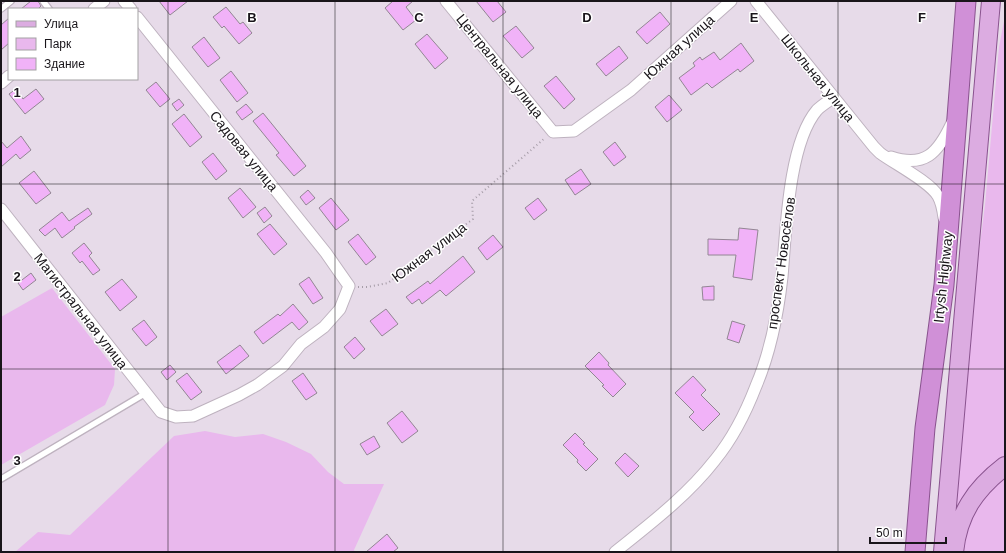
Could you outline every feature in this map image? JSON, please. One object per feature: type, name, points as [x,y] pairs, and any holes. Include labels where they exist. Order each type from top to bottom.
[{"type":"highway","name":"Irtysh Highway","points":[[915,552],[925,428],[944,285],[966,1]]},
{"type":"main road","points":[[943,552],[991,1]]},
{"type":"main road","points":[[924,552],[944,285]]},
{"type":"main road","points":[[954,552],[958,530],[971,501],[984,482],[1005,466]]},
{"type":"street","points":[[95,8],[104,1]]},
{"type":"street","name":"Центральная улица","points":[[446,1],[553,132]]},
{"type":"street","name":"Южная улица","points":[[553,132],[574,132],[631,90],[730,1]]},
{"type":"street","name":"Школьная улица","points":[[756,1],[865,137],[880,153]]},
{"type":"street","name":"Садовая улица","points":[[138,18],[326,253],[349,286]]},
{"type":"street","name":"проспект Новосёлов","points":[[615,552],[675,503],[697,481],[731,438],[744,414],[757,385],[775,319],[782,279],[787,216],[792,179],[798,150],[807,128],[817,110],[834,97]]},
{"type":"street","points":[[880,153],[904,161],[914,161],[926,157],[936,150],[944,140],[957,113]]},
{"type":"street","points":[[880,153],[932,188],[938,196],[942,206],[947,239]]},
{"type":"street","name":"Магистральная улица","points":[[1,209],[161,412],[176,417],[193,416],[239,395],[257,385],[283,366],[301,344],[324,327],[340,309],[349,286]]},
{"type":"lane","points":[[1,9],[11,1]]},
{"type":"lane","points":[[1,479],[146,393]]},
{"type":"path","name":"Южная улица","points":[[349,286],[367,287],[388,283],[473,219],[472,201],[553,132]]},
{"type":"green space","points":[[1005,16],[1005,456],[988,468],[975,482],[954,514],[972,306],[985,205],[999,47]]},
{"type":"green space","points":[[52,288],[115,369],[114,385],[105,405],[1,465],[1,317]]},
{"type":"green space","points":[[205,431],[235,437],[263,434],[286,442],[311,454],[328,472],[344,484],[384,484],[354,550],[355,552],[15,552],[38,532],[70,535],[174,436]]},
{"type":"green space","points":[[1005,474],[1005,552],[960,552],[974,507]]},
{"type":"building","points":[[31,1],[38,1],[41,6],[39,8],[22,8]]},
{"type":"building","points":[[159,1],[188,1],[170,15]]},
{"type":"building","points":[[393,1],[413,1],[406,7],[416,20],[403,30],[385,8]]},
{"type":"building","points":[[476,1],[497,1],[506,12],[493,22]]},
{"type":"building","points":[[226,7],[240,24],[243,22],[252,33],[239,44],[224,26],[222,28],[213,17]]},
{"type":"building","points":[[660,12],[670,24],[647,44],[636,32]]},
{"type":"building","points":[[8,19],[8,44],[1,50],[1,25]]},
{"type":"building","points":[[516,26],[534,48],[522,58],[503,36]]},
{"type":"building","points":[[427,34],[448,58],[435,69],[415,44]]},
{"type":"building","points":[[204,37],[220,58],[208,67],[192,47]]},
{"type":"building","points":[[741,43],[754,61],[740,72],[738,69],[712,88],[707,83],[691,95],[679,78],[695,66],[693,63],[700,57],[702,60],[714,52],[720,60]]},
{"type":"building","points":[[619,46],[628,58],[606,76],[596,64]]},
{"type":"building","points":[[231,71],[248,93],[237,102],[220,80]]},
{"type":"building","points":[[556,76],[575,99],[564,109],[544,86]]},
{"type":"building","points":[[156,82],[170,99],[160,107],[146,90]]},
{"type":"building","points":[[16,89],[23,99],[36,89],[44,99],[25,114],[9,94]]},
{"type":"building","points":[[669,95],[682,110],[667,122],[655,107]]},
{"type":"building","points":[[179,99],[184,105],[177,111],[172,104]]},
{"type":"building","points":[[246,104],[253,112],[242,120],[236,112]]},
{"type":"building","points":[[263,113],[306,166],[294,176],[276,155],[279,153],[253,121]]},
{"type":"building","points":[[184,114],[202,137],[190,147],[172,124]]},
{"type":"building","points":[[21,136],[31,150],[20,159],[16,154],[1,167],[1,141],[7,148]]},
{"type":"building","points":[[615,142],[626,157],[614,166],[603,152]]},
{"type":"building","points":[[213,153],[227,171],[216,180],[202,162]]},
{"type":"building","points":[[581,169],[591,184],[575,195],[565,180]]},
{"type":"building","points":[[34,171],[51,193],[36,204],[19,183]]},
{"type":"building","points":[[240,188],[256,207],[243,218],[228,198]]},
{"type":"building","points":[[308,190],[315,198],[306,205],[300,197]]},
{"type":"building","points":[[331,198],[349,220],[336,230],[319,208]]},
{"type":"building","points":[[538,198],[547,210],[534,220],[525,208]]},
{"type":"building","points":[[265,207],[272,216],[264,223],[257,213]]},
{"type":"building","points":[[88,208],[92,214],[62,238],[55,228],[45,236],[39,230],[62,212],[69,221]]},
{"type":"building","points":[[270,224],[287,244],[274,255],[257,234]]},
{"type":"building","points":[[739,228],[758,230],[752,280],[733,277],[736,255],[708,255],[708,239],[738,240]]},
{"type":"building","points":[[358,234],[376,257],[366,265],[348,242]]},
{"type":"building","points":[[493,235],[503,247],[487,260],[478,248]]},
{"type":"building","points":[[84,243],[92,253],[89,256],[100,270],[93,275],[82,261],[80,263],[72,253]]},
{"type":"building","points":[[463,256],[475,272],[446,296],[440,290],[422,304],[419,299],[412,304],[406,297],[428,281],[430,284]]},
{"type":"building","points":[[31,273],[36,280],[23,290],[18,283]]},
{"type":"building","points":[[309,277],[323,298],[313,304],[299,284]]},
{"type":"building","points":[[122,279],[137,297],[120,311],[105,292]]},
{"type":"building","points":[[714,286],[714,300],[703,300],[702,287]]},
{"type":"building","points":[[293,304],[308,322],[299,330],[292,322],[263,344],[254,332],[278,314],[280,316]]},
{"type":"building","points":[[386,309],[398,324],[382,336],[370,321]]},
{"type":"building","points":[[144,320],[157,337],[146,346],[132,329]]},
{"type":"building","points":[[732,321],[745,325],[739,343],[727,339]]},
{"type":"building","points":[[355,337],[365,349],[354,359],[344,347]]},
{"type":"building","points":[[240,345],[249,356],[226,374],[217,362]]},
{"type":"building","points":[[599,352],[609,363],[608,365],[626,384],[613,397],[602,386],[604,385],[585,366]]},
{"type":"building","points":[[170,365],[176,372],[167,380],[161,372]]},
{"type":"building","points":[[187,373],[202,392],[191,400],[176,381]]},
{"type":"building","points":[[303,373],[317,393],[306,400],[292,381]]},
{"type":"building","points":[[693,376],[706,390],[701,395],[720,414],[703,431],[689,417],[694,412],[675,393]]},
{"type":"building","points":[[402,411],[418,431],[402,443],[387,423]]},
{"type":"building","points":[[575,433],[585,443],[583,444],[598,459],[586,471],[577,462],[578,460],[563,445]]},
{"type":"building","points":[[374,436],[380,447],[367,455],[360,444]]},
{"type":"building","points":[[625,453],[639,466],[628,477],[615,463]]},
{"type":"building","points":[[387,534],[398,548],[393,552],[366,552]]}]
